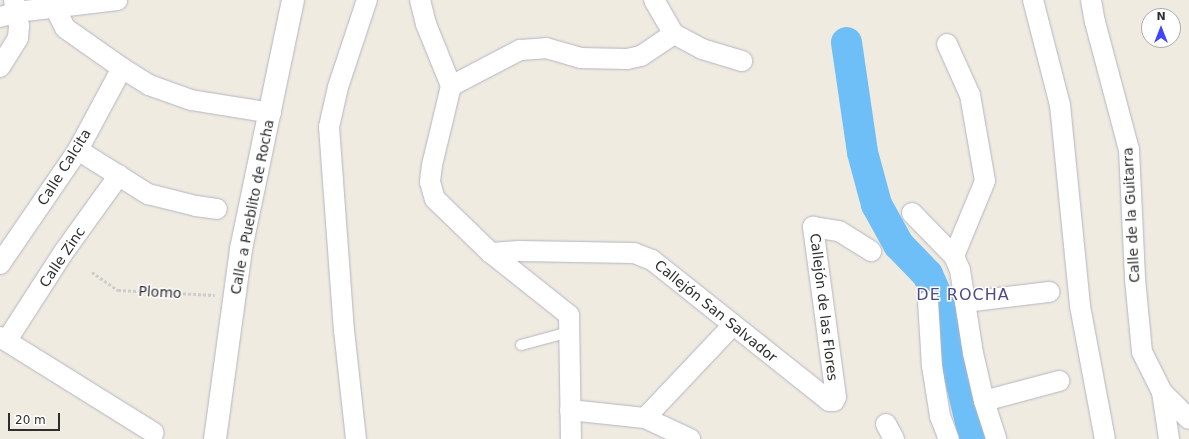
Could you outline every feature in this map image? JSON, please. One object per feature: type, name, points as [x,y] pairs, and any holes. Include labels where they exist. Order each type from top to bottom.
[{"type":"street","points":[[0,67],[18,38],[11,10],[55,8],[88,2],[117,0]]},
{"type":"street","name":"Calle a Pueblito de Rocha","points":[[215,439],[233,296],[247,214],[271,114],[293,0]]},
{"type":"street","points":[[356,439],[344,331],[329,128],[338,87],[367,0]]},
{"type":"street","points":[[420,0],[426,24],[451,86],[432,165],[430,182],[435,198],[491,253],[569,315],[571,439]]},
{"type":"street","points":[[654,0],[674,34],[702,49],[742,61]]},
{"type":"street","points":[[1033,0],[1060,105],[1080,306],[1105,439]]},
{"type":"street","name":"Calle de la Guitarra","points":[[1091,0],[1095,22],[1129,150],[1135,279],[1142,352],[1162,392],[1189,419]]},
{"type":"street","points":[[55,8],[65,28],[122,68],[149,84],[190,100],[271,114]]},
{"type":"street","points":[[451,86],[520,50],[546,48],[580,58],[627,59],[641,56],[674,34]]},
{"type":"street","points":[[947,44],[970,95],[985,181],[954,256]]},
{"type":"street","name":"Calle Calcita","points":[[0,263],[78,150],[122,68]]},
{"type":"street","points":[[78,150],[148,194],[217,209]]},
{"type":"street","name":"Calle Zinc","points":[[3,339],[119,175]]},
{"type":"street","points":[[912,212],[954,256],[960,270],[973,353],[984,401],[996,439]]},
{"type":"street","name":"Callejón de las Flores","points":[[834,401],[836,397],[813,227],[839,231],[871,251]]},
{"type":"street","name":"Callejón San Salvador","points":[[491,253],[519,251],[634,253],[652,260],[829,401],[834,401]]},
{"type":"street","points":[[965,302],[1049,292]]},
{"type":"street","points":[[928,301],[932,366],[940,416],[949,439]]},
{"type":"street","points":[[645,418],[733,325]]},
{"type":"street","points":[[3,339],[154,433]]},
{"type":"street","points":[[984,401],[1058,381]]},
{"type":"street","points":[[1162,392],[1169,439]]},
{"type":"street","points":[[570,410],[645,418],[690,439]]},
{"type":"lane","points":[[521,345],[569,332]]},
{"type":"path","name":"Plomo","points":[[92,272],[118,290],[233,296]]},
{"type":"waterway","points":[[846,42],[862,152],[876,204],[898,244],[927,274],[944,312],[974,439]]},
{"type":"district","name":"DE ROCHA","points":[[963,295]]}]
